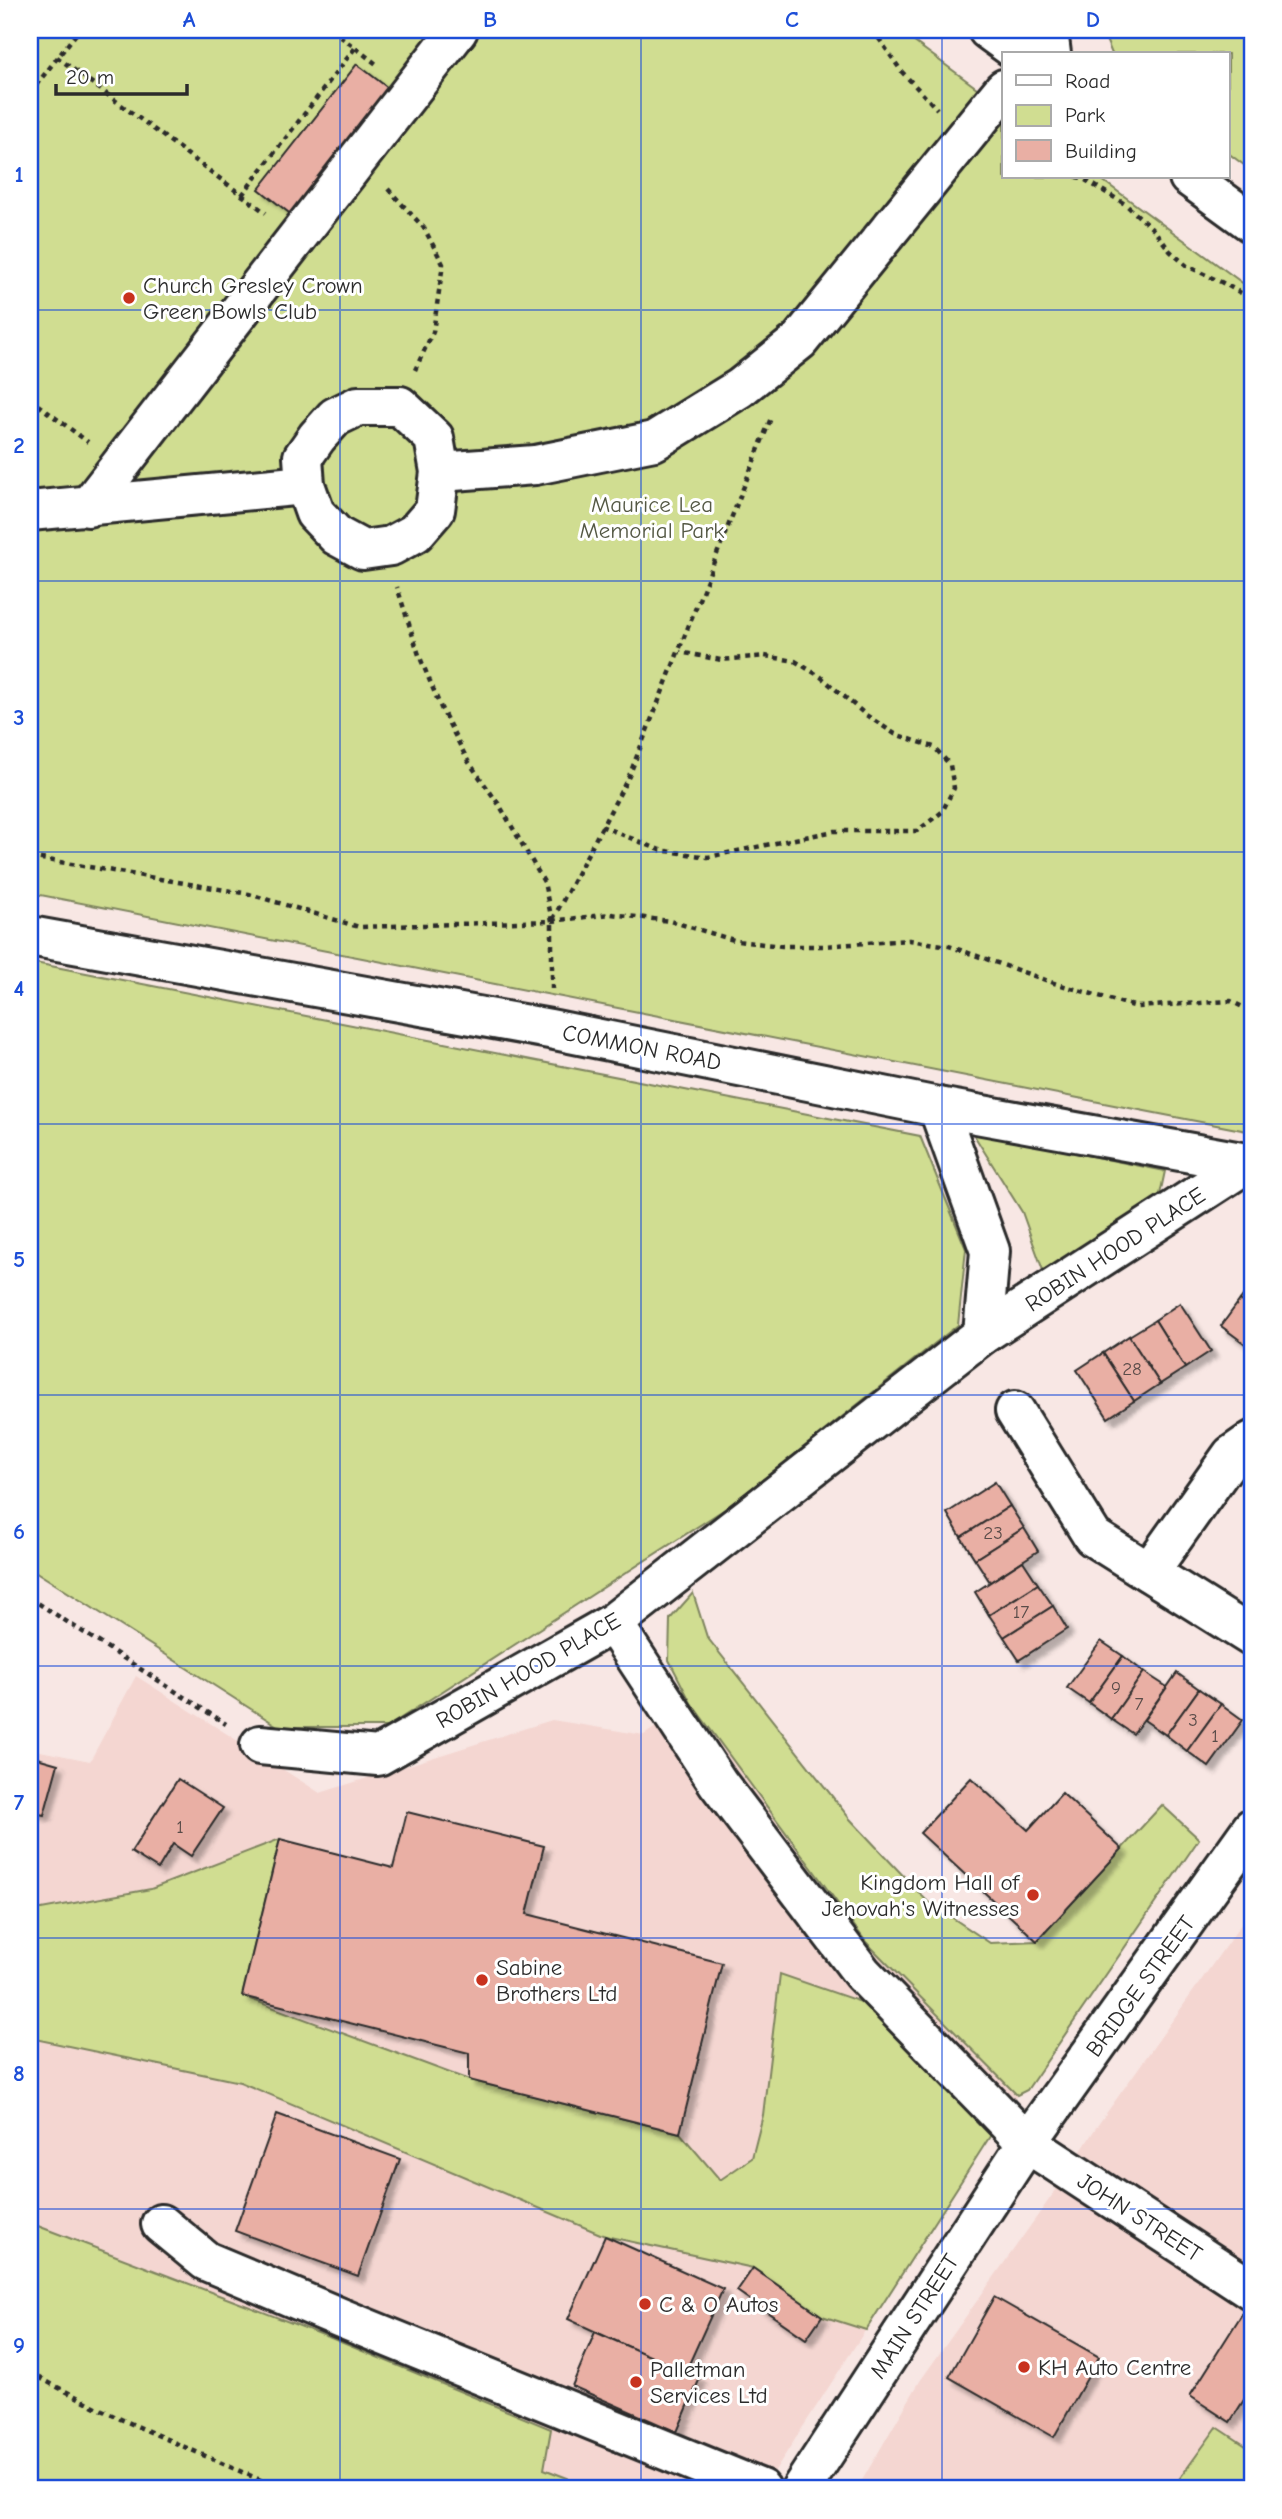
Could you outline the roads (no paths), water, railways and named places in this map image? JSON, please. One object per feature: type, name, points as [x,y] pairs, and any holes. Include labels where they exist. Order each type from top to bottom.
[{"type":"street","points":[[88,507],[458,30]]},
{"type":"street","points":[[988,30],[1018,52]]},
{"type":"street","points":[[1048,30],[1051,52]]},
{"type":"street","points":[[440,472],[535,465],[654,441],[740,388],[799,341],[1002,92]]},
{"type":"street","points":[[1190,178],[1252,223]]},
{"type":"street","points":[[358,406],[400,406],[434,438],[440,472],[435,510],[415,533],[391,547],[363,550],[337,536],[314,513],[305,485],[303,457],[335,417],[358,406]]},
{"type":"street","points":[[30,511],[305,485]]},
{"type":"street","name":"COMMON ROAD","points":[[30,936],[551,1029],[938,1107],[1250,1164]]},
{"type":"street","name":"ROBIN HOOD PLACE","points":[[938,1107],[990,1251],[983,1334]]},
{"type":"street","name":"ROBIN HOOD PLACE","points":[[260,1745],[378,1756],[614,1623],[983,1334],[1250,1164]]},
{"type":"street","points":[[1015,1411],[1093,1537],[1252,1637]]},
{"type":"street","points":[[1149,1572],[1242,1448]]},
{"type":"street","name":"JOHN STREET","points":[[614,1623],[718,1783],[862,1973],[1027,2143],[1252,2290]]},
{"type":"street","name":"BRIDGE STREET","points":[[1027,2143],[1252,1828]]},
{"type":"street","name":"MAIN STREET","points":[[801,2489],[1027,2143]]},
{"type":"street","points":[[161,2224],[206,2261],[761,2489]]},
{"type":"place","name":"Church Gresley Crown Green Bowls Club","points":[[129,298]]},
{"type":"place","name":"Kingdom Hall of Jehovah's Witnesses","points":[[1033,1895]]},
{"type":"place","name":"Sabine Brothers Ltd","points":[[482,1980]]},
{"type":"place","name":"C & O Autos","points":[[645,2304]]},
{"type":"place","name":"KH Auto Centre","points":[[1024,2367]]},
{"type":"place","name":"Palletman Services Ltd","points":[[636,2382]]},
{"type":"park label","name":"Maurice Lea Memorial Park","points":[[652,517]]}]
